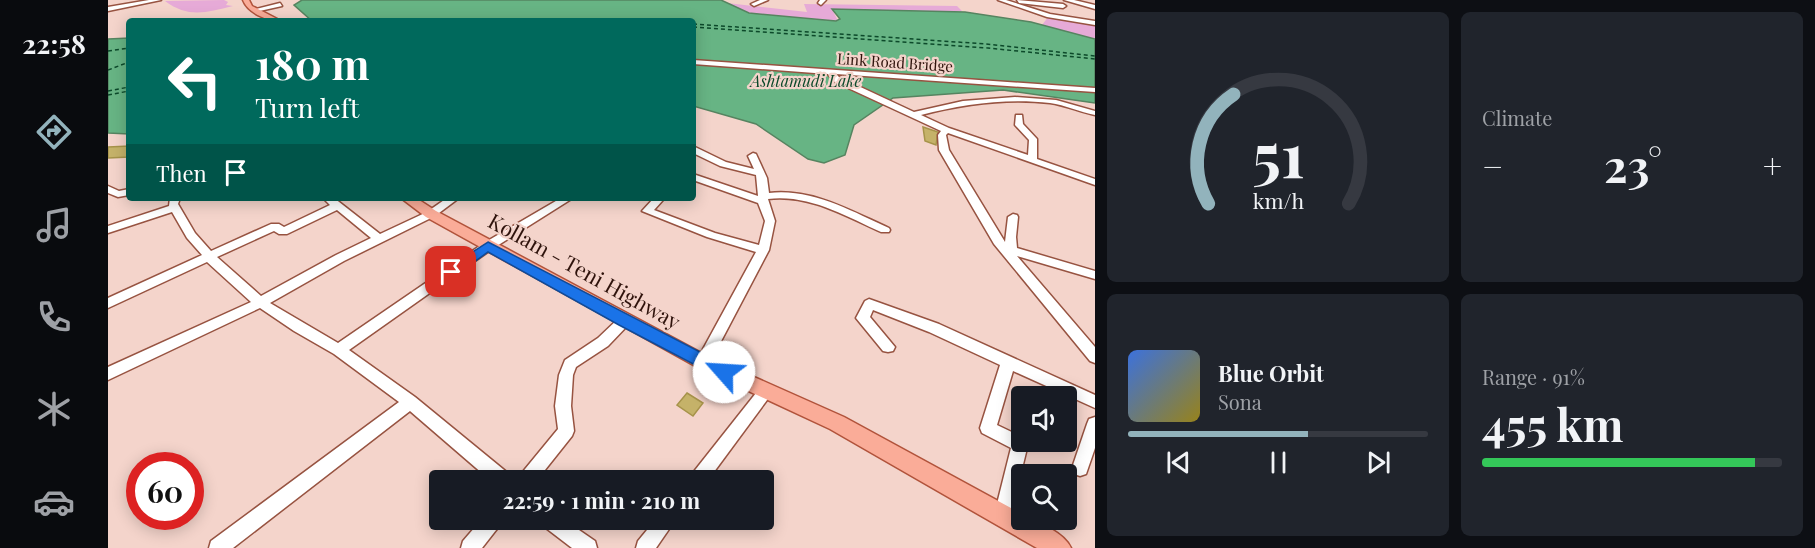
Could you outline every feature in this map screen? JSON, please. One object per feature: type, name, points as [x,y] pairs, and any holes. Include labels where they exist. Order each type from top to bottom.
[{"type":"main road","points":[[246,0],[249,7],[271,18]]},
{"type":"main road","name":"Kollam - Teni Highway","points":[[412,201],[624,321],[765,392],[837,423],[1003,516],[1049,545]]},
{"type":"street","points":[[110,7],[156,0]]},
{"type":"street","points":[[754,4],[765,0]]},
{"type":"street","points":[[1000,0],[1049,16],[1095,23]]},
{"type":"street","points":[[1005,0],[1063,6]]},
{"type":"street","points":[[1067,0],[1095,7]]},
{"type":"street","points":[[255,10],[280,5]]},
{"type":"street","name":"Link Road Bridge","points":[[696,62],[1095,90]]},
{"type":"street","points":[[833,73],[830,75],[836,79],[946,130],[1095,182]]},
{"type":"street","points":[[912,115],[958,105],[1023,99],[1052,102],[1095,113]]},
{"type":"street","points":[[1020,117],[1019,125],[1033,139],[1032,159]]},
{"type":"street","points":[[946,130],[942,135],[944,150],[1008,249],[1095,357]]},
{"type":"street","points":[[696,150],[723,164],[760,173]]},
{"type":"street","points":[[703,362],[763,250],[770,222],[760,173],[753,156]]},
{"type":"street","points":[[696,178],[764,198],[782,194],[818,200],[885,230]]},
{"type":"street","points":[[111,194],[126,192]]},
{"type":"street","points":[[108,374],[260,303],[346,255],[431,214],[450,201]]},
{"type":"street","points":[[339,350],[488,246],[563,201]]},
{"type":"street","points":[[657,201],[647,211],[711,235],[763,250]]},
{"type":"street","points":[[108,303],[275,226],[283,232],[332,202],[380,240]]},
{"type":"street","points":[[108,230],[175,203],[194,238],[260,303],[297,328],[339,350],[410,402],[491,470]]},
{"type":"street","points":[[1008,249],[1013,217]]},
{"type":"street","points":[[1008,249],[1095,275]]},
{"type":"street","points":[[888,347],[863,318],[869,304],[934,328],[1095,402]]},
{"type":"street","points":[[535,470],[567,431],[563,406],[566,375],[570,364],[603,342],[624,321]]},
{"type":"street","points":[[1078,336],[1095,342]]},
{"type":"street","points":[[1003,516],[1020,444],[988,428],[1008,362]]},
{"type":"street","points":[[706,470],[765,392]]},
{"type":"street","points":[[218,548],[410,402]]},
{"type":"street","points":[[1080,468],[1095,424]]},
{"type":"street","points":[[470,548],[485,530]]},
{"type":"street","points":[[563,530],[588,548]]},
{"type":"street","points":[[645,548],[659,530]]},
{"type":"shaded area","points":[[224,0],[228,2],[226,5],[233,6],[214,11],[197,12],[181,10],[165,1]]},
{"type":"shaded area","points":[[727,3],[807,12],[804,4],[957,6],[962,11],[832,9],[838,21],[749,13]]},
{"type":"shaded area","points":[[1049,16],[1095,25],[1095,39],[1042,25]]},
{"type":"water","name":"Ashtamudi Lake","points":[[302,0],[721,0],[749,13],[836,21],[840,19],[832,9],[965,12],[1031,22],[1095,39],[1095,103],[1003,90],[893,98],[854,125],[845,155],[824,163],[808,159],[756,124],[696,107],[696,18],[309,18],[294,5]]},
{"type":"water","points":[[126,38],[126,134],[108,133],[108,39]]},
{"type":"building","points":[[923,127],[938,132],[936,145],[925,141]]},
{"type":"building","points":[[126,146],[126,157],[108,158],[108,147]]},
{"type":"building","points":[[687,393],[703,403],[693,416],[677,405]]},
{"type":"ferry route","points":[[696,24],[986,44],[1095,56]]},
{"type":"ferry route","points":[[696,27],[988,48],[1095,59]]},
{"type":"ferry route","points":[[108,51],[126,48]]},
{"type":"ferry route","points":[[108,70],[126,63]]},
{"type":"ferry route","points":[[108,91],[126,88]]},
{"type":"ferry route","points":[[108,95],[126,92]]},
{"type":"route","points":[[451,272],[488,246],[624,321],[724,372]]}]
